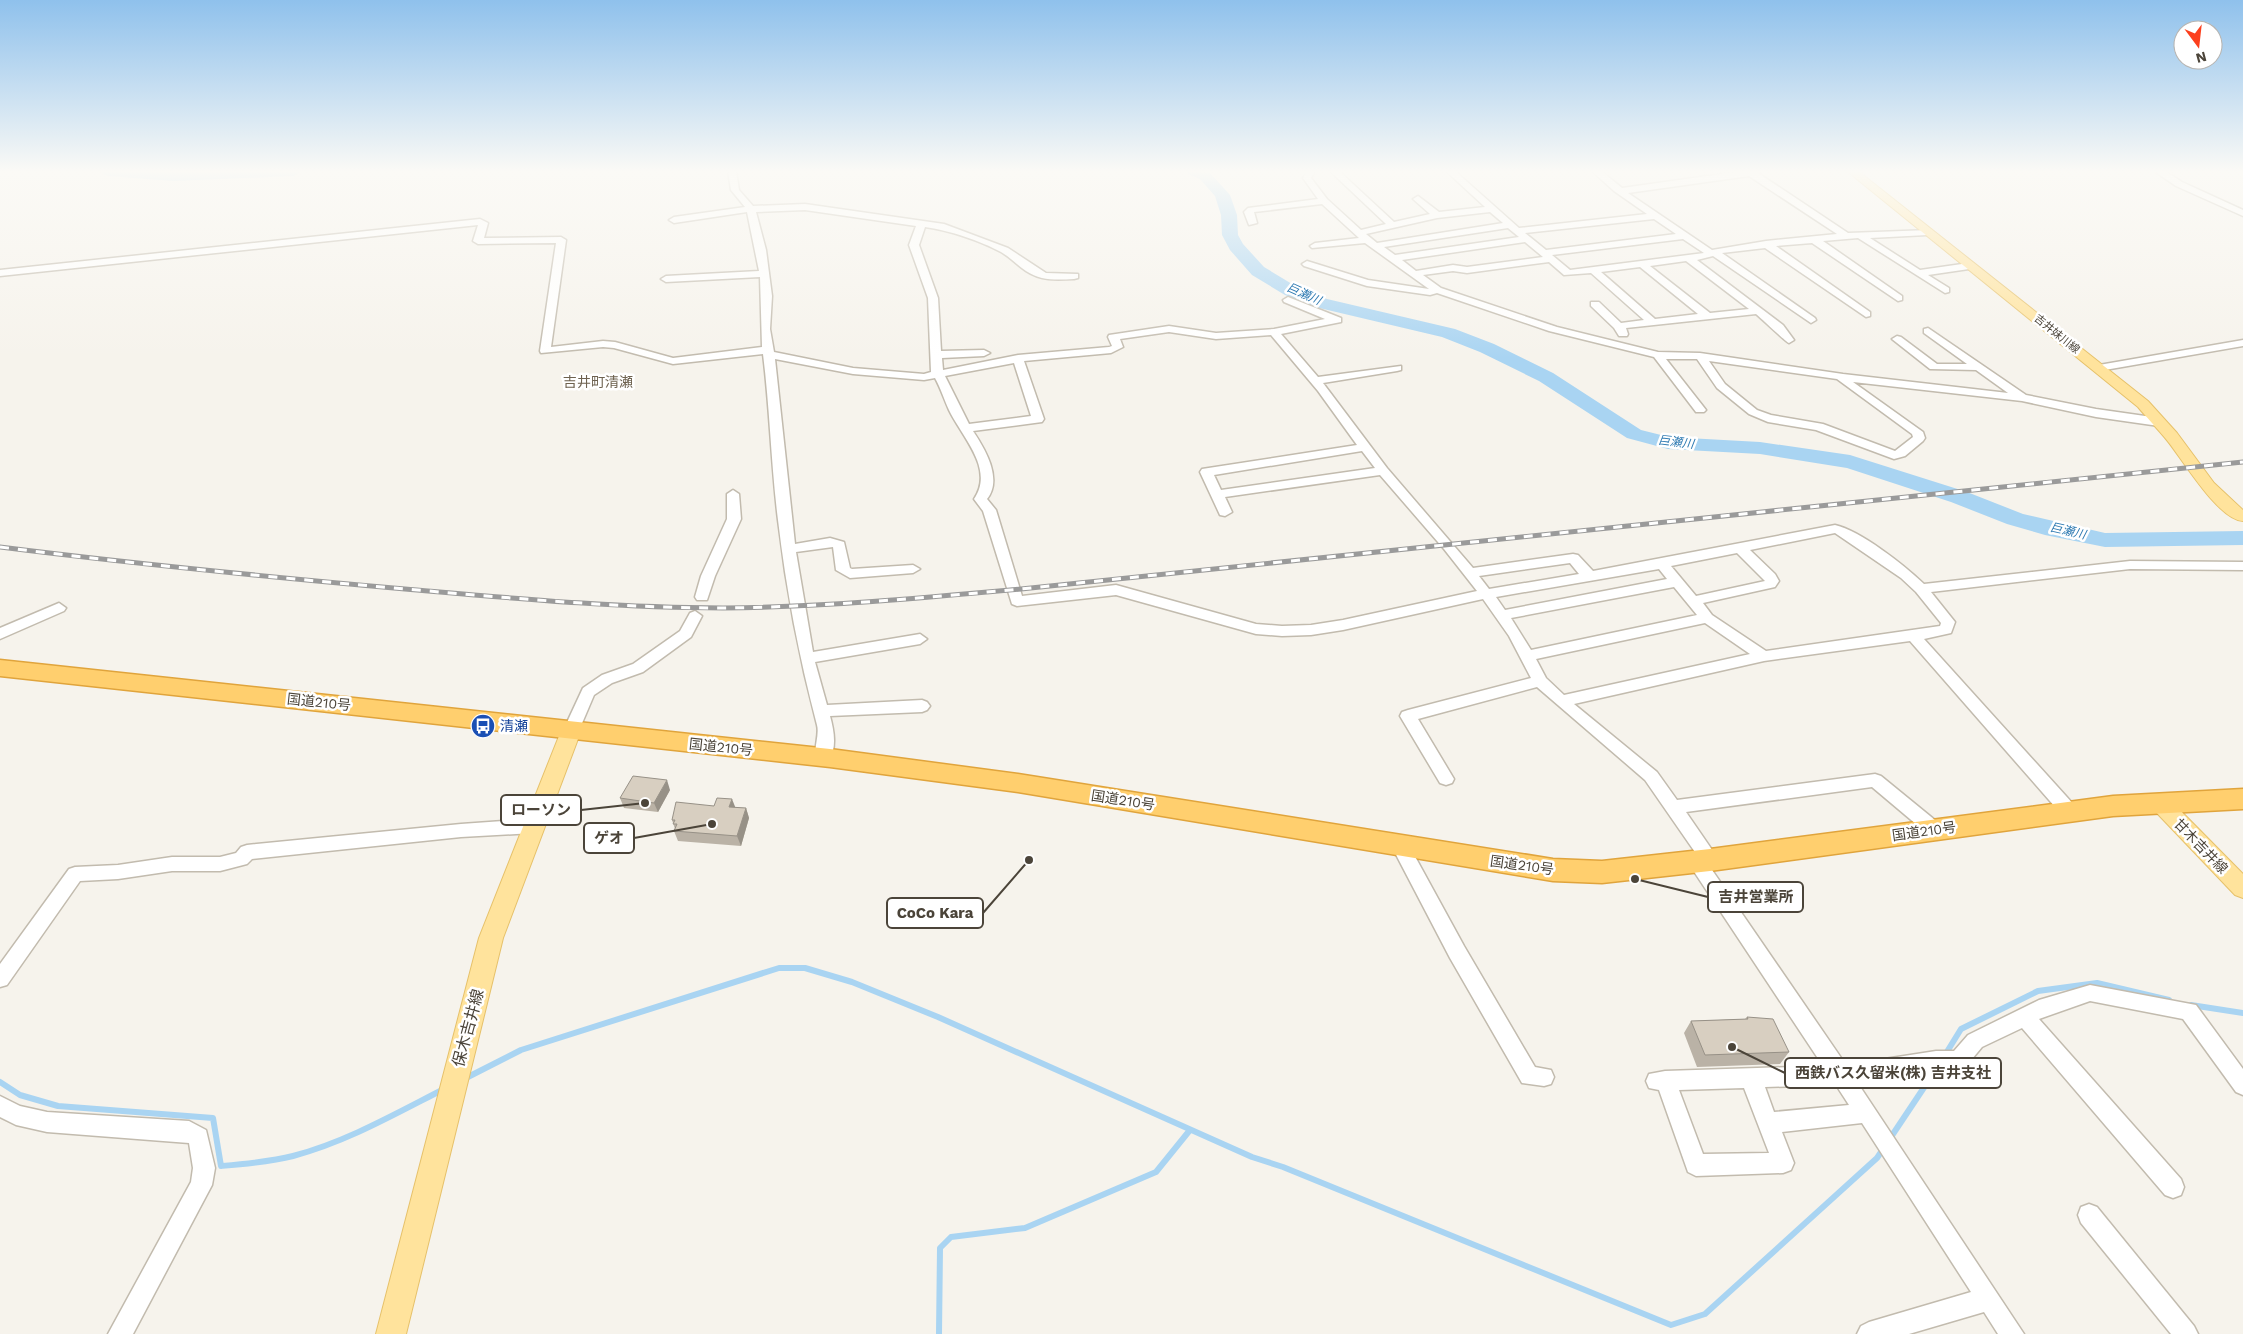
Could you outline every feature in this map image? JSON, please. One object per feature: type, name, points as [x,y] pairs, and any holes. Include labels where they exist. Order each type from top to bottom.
[{"type":"highway","name":"国道210号","points":[[0,668],[823,757],[1018,783],[1553,870],[1602,872],[1703,861],[2069,811],[2160,803],[2243,799]]},
{"type":"main road","name":"吉井妹川線","points":[[1929,233],[2143,404],[2208,486],[2242,517]]},
{"type":"main road","name":"保木吉井線","points":[[391,1334],[491,938],[571,731]]},
{"type":"main road","name":"甘木吉井線","points":[[2160,803],[2243,889]]},
{"type":"street","points":[[0,273],[374,233]]},
{"type":"street","points":[[480,233],[478,241],[561,240],[545,350],[603,344],[615,345],[674,361],[720,354],[769,353],[853,371],[934,376],[1018,358],[1111,350],[1118,347],[1113,336],[1169,329],[1216,336],[1274,332],[1337,320],[1288,300]]},
{"type":"street","points":[[757,233],[767,296],[765,329],[776,409],[782,501],[807,658],[827,733],[823,757]]},
{"type":"street","points":[[918,233],[914,245],[933,298],[936,356],[934,376],[981,453],[985,465],[986,487],[985,493],[980,499],[988,510],[1017,601],[1116,590],[1176,604],[1256,629],[1282,631],[1344,625],[1486,594],[1662,564],[1835,529],[1844,531],[1906,575],[1948,622],[1949,627],[1946,630],[1913,636],[1764,656],[1561,701]]},
{"type":"street","points":[[963,233],[986,241],[1013,254],[1030,269],[1042,275],[1049,277],[1074,276]]},
{"type":"street","points":[[1361,233],[1391,259],[1438,290],[1520,320],[1624,347],[1658,354],[1700,356],[1843,377],[2022,398],[2096,413],[2159,422]]},
{"type":"street","points":[[1367,239],[1378,233]]},
{"type":"street","points":[[1315,246],[1367,239],[1443,233]]},
{"type":"street","points":[[1519,233],[1568,273],[1688,258],[1766,244],[1846,236],[1899,233]]},
{"type":"street","points":[[1680,233],[1811,320]]},
{"type":"street","points":[[1842,233],[1846,236]]},
{"type":"street","points":[[1860,235],[1946,290]]},
{"type":"street","points":[[1413,274],[1453,268],[1467,270],[1684,236]]},
{"type":"street","points":[[1391,259],[1526,239]]},
{"type":"street","points":[[1813,239],[1898,298]]},
{"type":"street","points":[[1766,244],[1866,314]]},
{"type":"street","points":[[1688,258],[1779,327],[1789,340]]},
{"type":"street","points":[[1307,264],[1367,283],[1430,292],[1438,290]]},
{"type":"street","points":[[1642,264],[1707,316]]},
{"type":"street","points":[[1918,273],[1970,266]]},
{"type":"street","points":[[1594,271],[1652,322]]},
{"type":"street","points":[[666,279],[764,274]]},
{"type":"street","points":[[1595,304],[1619,326],[1626,341],[1624,347]]},
{"type":"street","points":[[1619,326],[1758,311]]},
{"type":"street","points":[[1928,331],[2022,398]]},
{"type":"street","points":[[1274,332],[1316,381],[1383,470],[1470,573],[1515,634],[1540,681],[1561,701],[1651,776],[1675,808],[1703,861],[1840,1075],[1897,1158],[2012,1334]]},
{"type":"street","points":[[1897,339],[1934,367],[1977,367]]},
{"type":"street","points":[[983,340],[985,365]]},
{"type":"street","points":[[2099,368],[2243,343]]},
{"type":"street","points":[[936,356],[984,353]]},
{"type":"street","points":[[1658,354],[1700,410]]},
{"type":"street","points":[[1700,356],[1721,386],[1753,412],[1768,418],[1819,428],[1894,455],[1901,453],[1919,438],[1917,432],[1842,380],[1843,377]]},
{"type":"street","points":[[966,428],[1038,419],[1018,358]]},
{"type":"street","points":[[1316,381],[1397,368]]},
{"type":"street","points":[[1225,512],[1206,472],[1366,447]]},
{"type":"street","points":[[1217,494],[1383,470]]},
{"type":"street","points":[[702,597],[708,576],[734,519],[734,494]]},
{"type":"street","points":[[789,549],[830,542],[839,545],[843,570],[850,574],[914,573],[911,554]]},
{"type":"street","points":[[1693,601],[1770,584],[1772,581],[1770,577],[1739,548]]},
{"type":"street","points":[[1470,573],[1573,558],[1589,576]]},
{"type":"street","points":[[1662,564],[1707,618],[1764,656]]},
{"type":"street","points":[[1921,590],[2130,566],[2243,566]]},
{"type":"street","points":[[1501,615],[1677,582]]},
{"type":"street","points":[[0,634],[60,608]]},
{"type":"street","points":[[571,731],[588,692],[607,678],[638,668],[686,634],[695,616]]},
{"type":"street","points":[[1526,656],[1707,618]]},
{"type":"street","points":[[1913,636],[2069,811]]},
{"type":"street","points":[[807,658],[920,639]]},
{"type":"street","points":[[1446,779],[1408,716],[1540,681]]},
{"type":"street","points":[[822,711],[922,706]]},
{"type":"street","points":[[1675,808],[1875,780],[1935,830]]},
{"type":"street","points":[[0,979],[75,874],[118,872],[172,864],[220,864],[241,859],[247,852],[304,848],[471,828],[533,826]]},
{"type":"street","points":[[1400,845],[1457,952],[1529,1076],[1544,1077]]},
{"type":"street","points":[[1751,1078],[1783,1163],[1696,1166],[1660,1081],[1840,1075],[1960,1058],[1975,1041],[2046,1006],[2090,993],[2189,1011],[2243,1085]]},
{"type":"street","points":[[2025,1017],[2173,1187]]},
{"type":"street","points":[[0,1106],[16,1115],[47,1122],[189,1131],[199,1137],[204,1168],[200,1185],[120,1334]]},
{"type":"street","points":[[1768,1123],[1866,1113]]},
{"type":"street","points":[[2089,1215],[2186,1334]]},
{"type":"street","points":[[1869,1334],[1988,1299]]},
{"type":"building","points":[[633,776],[667,780],[654,803],[620,798]]},
{"type":"building","points":[[717,798],[732,799],[729,807],[746,808],[737,836],[674,831],[677,824],[673,824],[675,820],[672,820],[676,802],[714,806]]},
{"type":"building","points":[[1747,1017],[1773,1019],[1789,1052],[1705,1055],[1691,1021],[1748,1019]]},
{"type":"waterway","name":"巨瀬川","points":[[1230,233],[1236,246],[1258,271],[1291,291],[1321,303],[1448,333],[1487,348],[1546,377],[1634,434],[1668,443],[1760,448],[1850,462],[1959,497],[2015,519],[2045,528],[2105,540],[2243,538]]},
{"type":"waterway","points":[[464,1079],[521,1050],[779,968],[805,968],[852,982],[938,1017],[1252,1157],[1283,1167],[1671,1325],[1705,1314],[1877,1158],[1883,1149]]},
{"type":"waterway","points":[[1945,1055],[1961,1029],[2038,991],[2097,983],[2169,1000]]},
{"type":"waterway","points":[[2191,1005],[2243,1013]]},
{"type":"waterway","points":[[1889,1140],[1937,1068]]},
{"type":"waterway","points":[[0,1082],[20,1095],[58,1106],[213,1118],[221,1166],[275,1160],[313,1150],[370,1127],[444,1089]]},
{"type":"waterway","points":[[939,1334],[940,1248],[951,1237],[1025,1228],[1156,1172],[1190,1130]]},
{"type":"railway","points":[[0,547],[253,575],[524,599],[683,608],[798,606],[910,599],[1021,589],[2243,462]]},
{"type":"place","name":"清瀬","points":[[483,726]]},
{"type":"place","name":"ローソン","points":[[645,803]]},
{"type":"place","name":"ゲオ","points":[[712,824]]},
{"type":"place","name":"CoCo Kara","points":[[1029,860]]},
{"type":"place","name":"吉井営業所","points":[[1635,879]]},
{"type":"place","name":"西鉄バス久留米(株) 吉井支社","points":[[1732,1047]]},
{"type":"district","name":"吉井町清瀬","points":[[598,382]]}]
